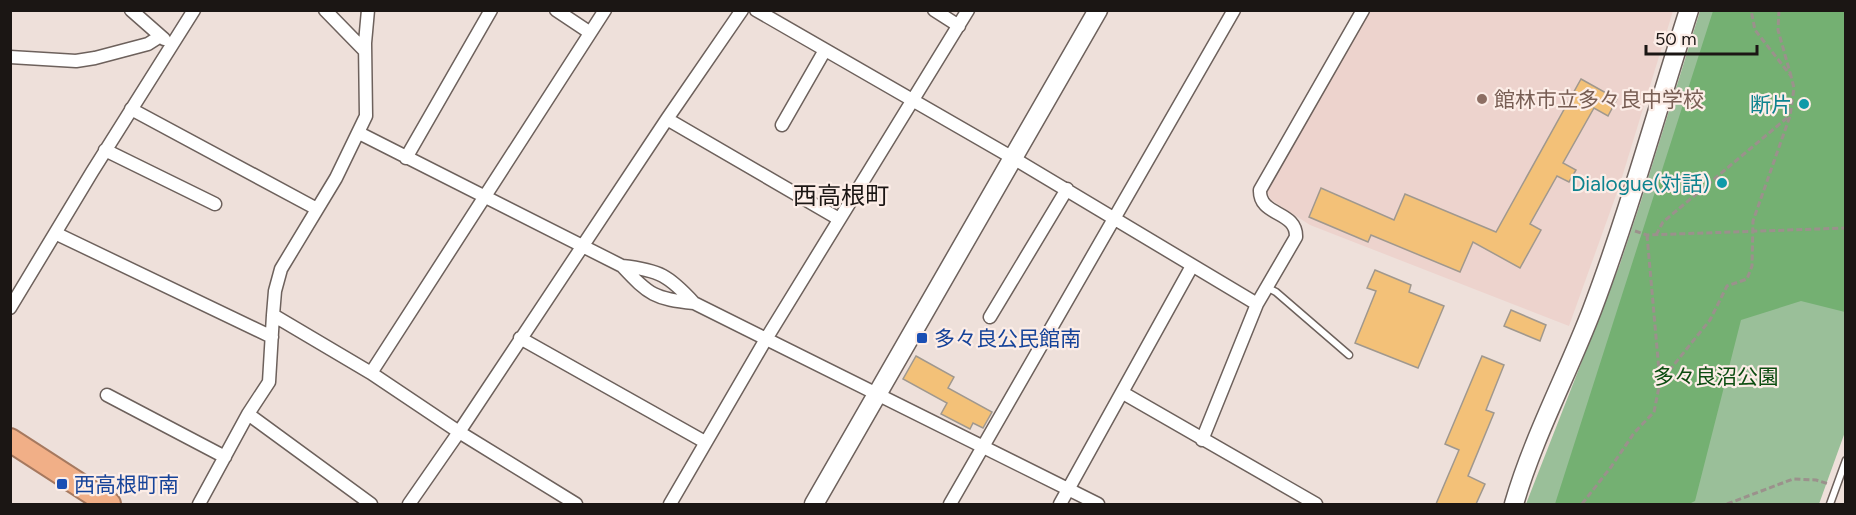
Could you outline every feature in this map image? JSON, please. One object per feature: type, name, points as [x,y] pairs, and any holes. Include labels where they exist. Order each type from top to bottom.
[{"type":"highway","points":[[10,440],[109,504]]},
{"type":"street","points":[[131,10],[159,37],[172,44]]},
{"type":"street","points":[[10,308],[57,234],[105,150],[194,10]]},
{"type":"street","points":[[325,10],[365,51]]},
{"type":"street","points":[[199,504],[248,414],[269,382],[274,291],[281,269],[336,178],[366,116],[365,51],[368,10]]},
{"type":"street","points":[[406,158],[491,10]]},
{"type":"street","points":[[556,10],[590,32]]},
{"type":"street","points":[[371,373],[604,10]]},
{"type":"street","points":[[409,504],[742,10]]},
{"type":"street","points":[[756,10],[1067,189],[1257,304]]},
{"type":"street","points":[[934,10],[959,26]]},
{"type":"street","points":[[670,504],[766,339],[968,10]]},
{"type":"street","points":[[814,504],[1098,10]]},
{"type":"street","points":[[950,504],[1234,10]]},
{"type":"street","points":[[1202,440],[1265,286],[1296,237],[1296,228],[1292,222],[1263,204],[1260,190],[1363,10]]},
{"type":"street","points":[[1514,504],[1523,473],[1592,309],[1622,226],[1689,10]]},
{"type":"street","points":[[10,57],[76,61],[148,44],[159,37]]},
{"type":"street","points":[[782,125],[825,50]]},
{"type":"street","points":[[131,109],[317,209]]},
{"type":"street","points":[[667,119],[839,219]]},
{"type":"street","points":[[359,132],[406,158],[622,266],[642,288],[665,300],[694,303],[1098,504]]},
{"type":"street","points":[[105,150],[215,204]]},
{"type":"street","points":[[990,317],[1067,189]]},
{"type":"street","points":[[57,234],[272,337]]},
{"type":"street","points":[[622,266],[650,269],[674,281],[694,303]]},
{"type":"street","points":[[1060,504],[1192,266]]},
{"type":"street","points":[[273,315],[371,373],[459,432],[576,504]]},
{"type":"street","points":[[520,338],[705,442]]},
{"type":"street","points":[[1123,393],[1316,504]]},
{"type":"street","points":[[107,395],[225,457]]},
{"type":"street","points":[[248,414],[371,504]]},
{"type":"lane","points":[[1265,286],[1276,292],[1349,355]]},
{"type":"lane","points":[[1830,504],[1845,460]]},
{"type":"path","points":[[1751,10],[1755,30],[1791,76]]},
{"type":"path","points":[[1660,382],[1710,320],[1727,286],[1747,279],[1752,266],[1753,221],[1790,116],[1794,87],[1778,30],[1779,10]]},
{"type":"path","points":[[1656,235],[1664,222],[1790,116]]},
{"type":"path","points":[[1622,226],[1647,235],[1845,228]]},
{"type":"path","points":[[1582,504],[1634,433],[1654,412],[1660,382],[1647,235]]},
{"type":"path","points":[[1727,504],[1793,478],[1816,480],[1836,486]]},
{"type":"shaded area","name":"館林市立多々良中学校","points":[[1369,11],[1673,11],[1619,187],[1569,326],[1310,225],[1271,200],[1266,190]]},
{"type":"green space","name":"多々良沼公園","points":[[1700,11],[1845,11],[1845,432],[1819,504],[1526,504],[1620,264]]},
{"type":"green space","name":"多々良沼公園","points":[[1713,11],[1845,11],[1845,312],[1801,301],[1741,320],[1695,501],[1689,504],[1555,504]]},
{"type":"building","points":[[1581,79],[1617,99],[1608,116],[1594,108],[1563,163],[1576,170],[1569,182],[1557,176],[1530,224],[1541,230],[1520,268],[1473,242],[1460,272],[1371,235],[1368,242],[1309,217],[1321,188],[1394,220],[1405,194],[1496,232]]},
{"type":"building","points":[[1375,270],[1411,285],[1409,292],[1444,306],[1418,368],[1355,343],[1376,291],[1367,288]]},
{"type":"building","points":[[1511,310],[1546,325],[1540,341],[1504,326]]},
{"type":"building","points":[[916,356],[954,377],[948,388],[992,412],[983,428],[973,423],[970,429],[941,414],[947,403],[903,379]]},
{"type":"building","points":[[1482,356],[1504,365],[1486,410],[1494,413],[1468,476],[1485,484],[1476,504],[1436,504],[1459,450],[1445,444]]},
{"type":"place","name":"館林市立多々良中学校","points":[[1482,99]]},
{"type":"place","name":"断片","points":[[1804,104]]},
{"type":"place","name":"Dialogue(対話)","points":[[1722,183]]},
{"type":"place","name":"多々良公民館南","points":[[922,338]]},
{"type":"place","name":"西高根町南","points":[[62,484]]},
{"type":"district","name":"西高根町","points":[[841,195]]}]
